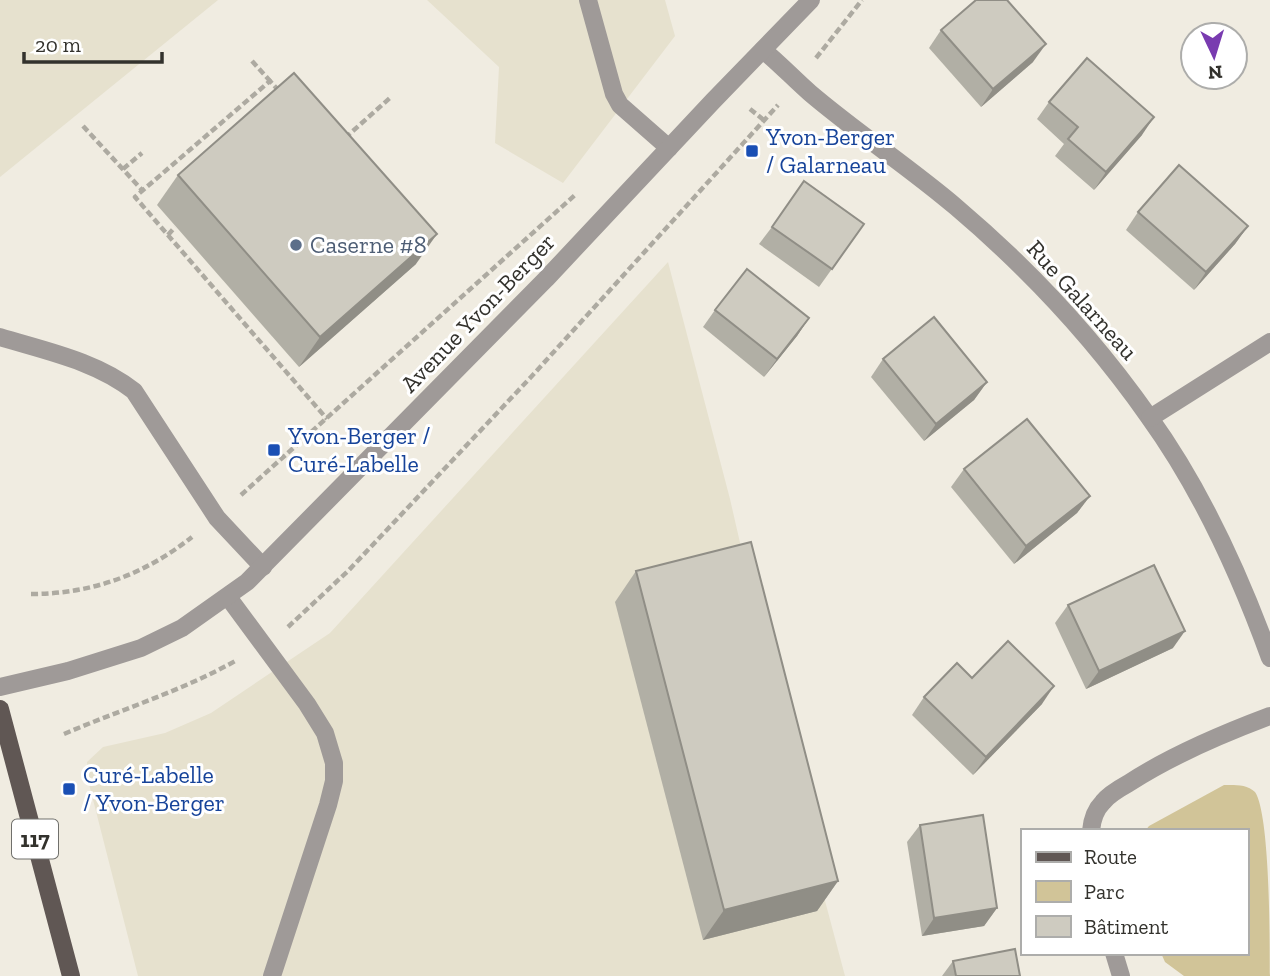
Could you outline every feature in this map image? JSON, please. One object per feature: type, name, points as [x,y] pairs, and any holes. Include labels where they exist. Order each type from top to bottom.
[{"type":"main road","name":"117","points":[[0,709],[71,976]]},
{"type":"street","points":[[588,0],[614,94],[620,105],[669,148]]},
{"type":"street","name":"Avenue Yvon-Berger","points":[[0,687],[68,671],[141,648],[182,628],[228,597],[263,567],[537,289],[811,0]]},
{"type":"street","name":"Rue Galarneau","points":[[763,50],[808,91],[919,176],[1007,253],[1074,323],[1150,418],[1206,513],[1235,573],[1270,658]]},
{"type":"street","points":[[0,337],[96,368],[118,378],[134,391],[217,518],[263,567]]},
{"type":"street","points":[[1150,418],[1270,342]]},
{"type":"street","points":[[228,597],[307,704],[325,733],[334,763],[334,781],[328,805],[272,976]]},
{"type":"street","points":[[1091,829],[1094,813],[1104,800],[1124,786],[1151,769],[1270,716]]},
{"type":"street","points":[[1115,955],[1121,976]]},
{"type":"path","points":[[830,41],[862,0]]},
{"type":"path","points":[[252,61],[288,100]]},
{"type":"path","points":[[270,81],[135,197],[327,419]]},
{"type":"path","points":[[342,141],[391,97]]},
{"type":"path","points":[[83,126],[142,190]]},
{"type":"path","points":[[317,603],[521,387],[756,131]]},
{"type":"path","points":[[123,169],[142,153]]},
{"type":"path","name":"Avenue Yvon-Berger","points":[[274,465],[568,202]]},
{"type":"path","points":[[168,235],[175,227]]},
{"type":"path","points":[[31,594],[62,594],[123,577]]},
{"type":"path","points":[[64,734],[122,709],[185,687]]},
{"type":"shaded area","points":[[0,0],[218,0],[0,177]]},
{"type":"shaded area","points":[[427,0],[665,0],[675,36],[563,183],[495,143],[499,67]]},
{"type":"shaded area","points":[[668,262],[730,499],[803,818],[845,976],[138,976],[89,784],[87,762],[103,747],[165,733],[211,713],[330,633]]},
{"type":"green space","points":[[1224,785],[1240,786],[1255,792],[1264,825],[1270,976],[1184,976],[1165,962],[1162,955],[1249,955],[1249,829],[1147,829]]},
{"type":"building","points":[[976,0],[1007,0],[1046,44],[993,89],[941,30]]},
{"type":"building","points":[[1087,58],[1154,117],[1106,172],[1068,139],[1078,127],[1049,102]]},
{"type":"building","name":"Caserne #8","points":[[294,73],[437,234],[320,337],[178,175]]},
{"type":"building","points":[[1179,165],[1248,226],[1206,272],[1138,212]]},
{"type":"building","points":[[804,181],[864,224],[832,269],[772,227]]},
{"type":"building","points":[[747,269],[809,318],[777,359],[715,310]]},
{"type":"building","points":[[934,317],[987,382],[936,424],[883,359]]},
{"type":"building","points":[[1027,419],[1090,496],[1026,546],[964,469]]},
{"type":"building","points":[[751,542],[838,881],[724,910],[636,571]]},
{"type":"building","points":[[1154,565],[1185,631],[1099,671],[1068,605]]},
{"type":"building","points":[[1008,641],[1054,686],[986,757],[924,697],[957,663],[972,678]]},
{"type":"building","points":[[983,815],[997,908],[934,918],[920,825]]},
{"type":"building","points":[[1015,949],[1020,976],[956,976],[953,961]]},
{"type":"place","name":"Yvon-Berger / Galarneau","points":[[752,151]]},
{"type":"place","name":"Caserne #8","points":[[296,245]]},
{"type":"place","name":"Yvon-Berger / Curé-Labelle","points":[[274,450]]},
{"type":"place","name":"Curé-Labelle / Yvon-Berger","points":[[69,789]]}]
